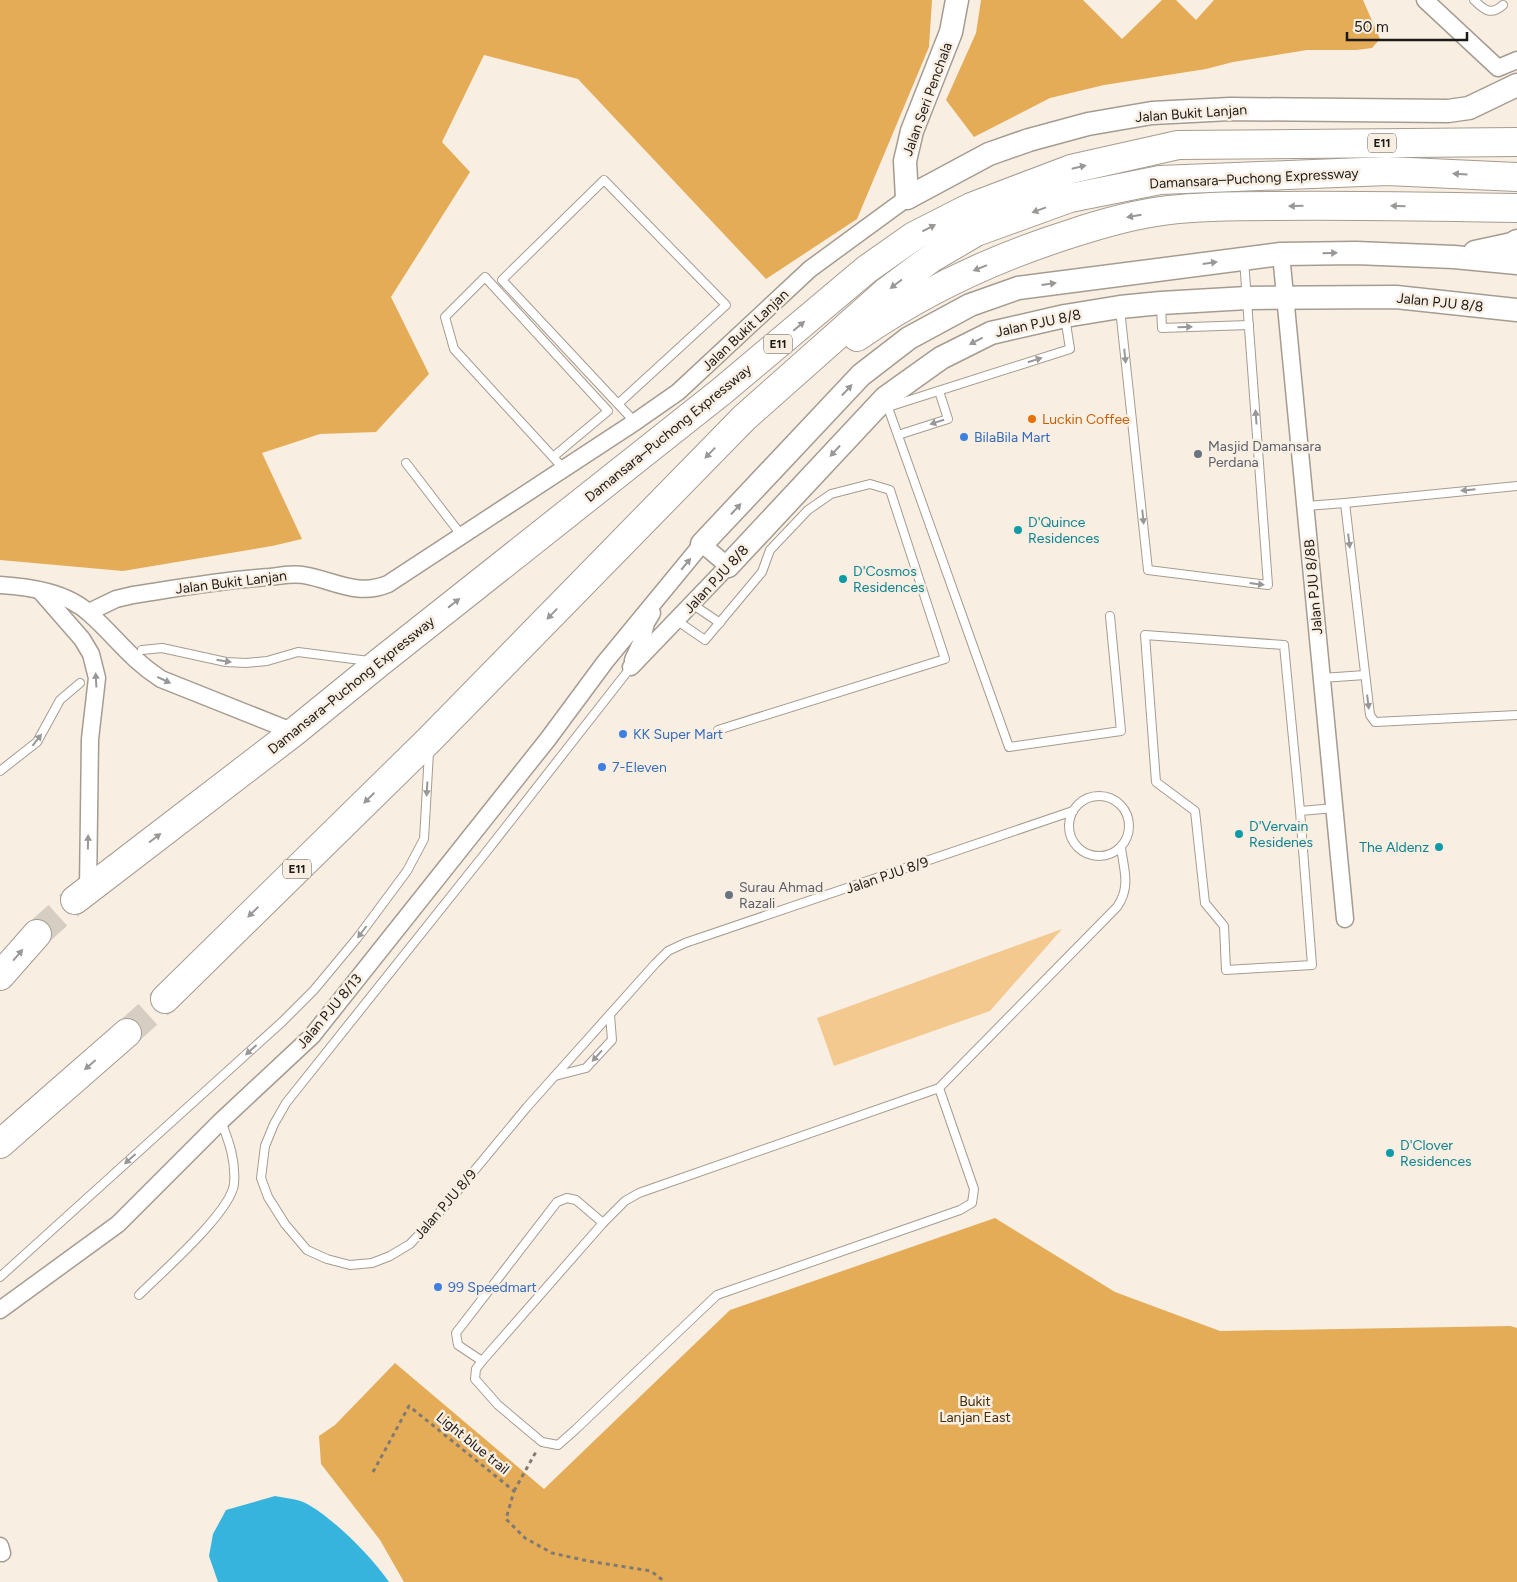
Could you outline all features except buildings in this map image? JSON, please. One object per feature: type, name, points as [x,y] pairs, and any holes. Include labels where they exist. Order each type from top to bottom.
[{"type":"highway","name":"Damansara–Puchong Expressway","points":[[81,895],[294,732],[722,390],[867,270],[914,236],[971,207],[1071,169],[1178,145],[1511,140]]},
{"type":"highway","name":"Damansara–Puchong Expressway","points":[[165,999],[429,740],[744,418],[886,292],[930,259],[976,232],[1070,198],[1160,180],[1387,171],[1513,177]]},
{"type":"highway","points":[[744,418],[892,313],[960,276],[1038,244],[1112,220],[1169,210],[1223,207],[1345,205],[1517,208]]},
{"type":"highway","points":[[0,976],[37,934]]},
{"type":"highway","points":[[0,1144],[127,1033]]},
{"type":"street","name":"Jalan Seri Penchala","points":[[907,198],[905,160],[912,131],[951,32],[957,0]]},
{"type":"street","points":[[1425,0],[1498,68],[1517,60]]},
{"type":"street","name":"Jalan Bukit Lanjan","points":[[89,612],[116,599],[133,595],[283,575],[301,574],[321,578],[344,587],[363,589],[376,589],[388,584],[462,536],[558,463],[635,422],[678,392],[810,269],[907,198],[990,154],[1029,140],[1088,124],[1152,113],[1230,109],[1448,111],[1469,108],[1517,85]]},
{"type":"street","points":[[1454,257],[1512,244],[1517,240]]},
{"type":"street","points":[[631,667],[641,643],[646,623],[670,583],[702,544],[861,375],[909,338],[970,305],[1018,288],[1281,254],[1356,252],[1454,257],[1517,263]]},
{"type":"street","name":"Jalan PJU 8/8B","points":[[1281,254],[1346,920]]},
{"type":"street","name":"Jalan PJU 8/8","points":[[631,667],[886,403],[941,358],[990,333],[1065,316],[1120,307],[1247,298],[1396,297],[1517,310]]},
{"type":"street","points":[[702,544],[728,566]]},
{"type":"street","name":"Jalan PJU 8/13","points":[[0,1310],[118,1224],[221,1121],[312,1036],[548,739],[605,662],[670,583]]},
{"type":"street","points":[[0,585],[25,586],[76,604],[89,612],[143,668],[161,679],[294,732]]},
{"type":"street","points":[[39,590],[82,639],[91,654],[97,678],[90,739],[81,895]]},
{"type":"street","points":[[605,662],[629,651],[674,623]]},
{"type":"lane","points":[[1474,0],[1482,8],[1489,11],[1498,10],[1503,5]]},
{"type":"lane","points":[[618,404],[726,305],[604,180],[502,280],[618,404],[635,422]]},
{"type":"lane","points":[[1120,307],[1148,570],[1268,585],[1244,258]]},
{"type":"lane","points":[[485,277],[608,411],[558,463],[454,349],[445,317],[485,277]]},
{"type":"lane","points":[[1161,303],[1162,328],[1249,325]]},
{"type":"lane","points":[[1065,316],[1070,349],[939,391],[886,403],[1009,747],[1121,731],[1110,616]]},
{"type":"lane","points":[[898,435],[948,419],[939,391]]},
{"type":"lane","points":[[406,463],[462,536]]},
{"type":"lane","points":[[674,623],[704,640],[762,572],[770,550],[808,510],[831,494],[870,484],[890,490],[945,659],[718,730]]},
{"type":"lane","points":[[1306,506],[1517,486]]},
{"type":"lane","points":[[1345,502],[1370,715],[1375,722],[1517,715]]},
{"type":"lane","points":[[692,604],[720,623]]},
{"type":"lane","points":[[1145,634],[1284,645],[1300,812],[1312,966],[1226,970],[1224,926],[1205,903],[1196,812],[1156,782],[1145,634]]},
{"type":"lane","points":[[142,650],[162,648],[246,663],[267,661],[298,652],[380,662]]},
{"type":"lane","name":"Jalan PJU 8/9","points":[[542,1442],[498,1405],[475,1379],[476,1369],[603,1223],[625,1201],[639,1193],[939,1088],[1116,907],[1123,898],[1126,885],[1121,848],[1129,834],[1129,819],[1125,810],[1118,802],[1109,797],[1098,796],[1088,798],[1079,803],[1073,811],[685,943],[668,951],[655,964],[555,1076],[435,1218],[410,1244],[390,1256],[372,1263],[350,1265],[327,1259],[307,1250],[285,1224],[268,1197],[261,1178],[265,1146],[274,1124],[286,1103],[631,667]]},
{"type":"lane","points":[[1322,678],[1365,675]]},
{"type":"lane","points":[[0,771],[38,742],[60,700],[80,683]]},
{"type":"lane","points":[[0,1276],[282,1022],[314,990],[358,937],[407,871],[424,839],[429,740]]},
{"type":"lane","points":[[1300,812],[1335,808]]},
{"type":"lane","points":[[1073,811],[1069,830],[1077,848],[1085,854],[1104,857],[1113,854],[1121,848]]},
{"type":"lane","points":[[555,1076],[586,1068],[612,1040],[610,1015]]},
{"type":"lane","points":[[542,1442],[558,1445],[570,1435],[717,1295],[960,1210],[972,1203],[974,1189],[939,1088]]},
{"type":"lane","points":[[139,1295],[216,1219],[228,1202],[234,1186],[233,1152],[221,1121]]},
{"type":"lane","points":[[482,1361],[458,1345],[456,1333],[557,1202],[567,1198],[576,1200],[603,1223]]},
{"type":"path","name":"Light blue trail","points":[[373,1472],[410,1406],[514,1492],[506,1519],[524,1538],[552,1553],[651,1571],[664,1582]]},
{"type":"path","points":[[514,1492],[542,1442]]},
{"type":"shaded area","points":[[1062,929],[990,1011],[834,1066],[817,1018]]},
{"type":"green space","points":[[0,0],[932,0],[929,47],[857,219],[766,279],[578,79],[484,55],[442,142],[470,172],[391,297],[429,374],[376,432],[320,434],[262,453],[302,539],[272,546],[123,571],[0,560]]},
{"type":"green space","points":[[981,0],[1083,0],[1122,39],[1162,0],[1176,0],[1196,20],[1214,0],[1363,0],[1380,39],[1372,48],[1356,50],[1307,50],[1233,62],[1206,69],[1104,85],[1050,98],[974,137],[946,100],[976,33]]},
{"type":"green space","name":"Bukit Lanjan East","points":[[995,1218],[1115,1292],[1220,1331],[1510,1326],[1517,1328],[1517,1582],[404,1582],[380,1540],[321,1464],[319,1436],[335,1425],[395,1363],[544,1489],[730,1310]]},
{"type":"water","points":[[275,1496],[301,1501],[330,1520],[373,1561],[389,1582],[218,1582],[209,1556],[213,1534],[226,1510]]},
{"type":"tunnel","points":[[37,934],[75,900]]},
{"type":"tunnel","points":[[127,1033],[165,999]]},
{"type":"place","name":"Luckin Coffee","points":[[1032,419]]},
{"type":"place","name":"BilaBila Mart","points":[[964,437]]},
{"type":"place","name":"Masjid Damansara Perdana","points":[[1198,454]]},
{"type":"place","name":"D'Quince Residences","points":[[1018,530]]},
{"type":"place","name":"D'Cosmos Residences","points":[[843,579]]},
{"type":"place","name":"KK Super Mart","points":[[623,734]]},
{"type":"place","name":"7-Eleven","points":[[602,767]]},
{"type":"place","name":"D'Vervain Residenes","points":[[1239,834]]},
{"type":"place","name":"The Aldenz","points":[[1439,847]]},
{"type":"place","name":"Surau Ahmad Razali","points":[[729,895]]},
{"type":"place","name":"D'Clover Residences","points":[[1390,1153]]},
{"type":"place","name":"99 Speedmart","points":[[438,1287]]}]
